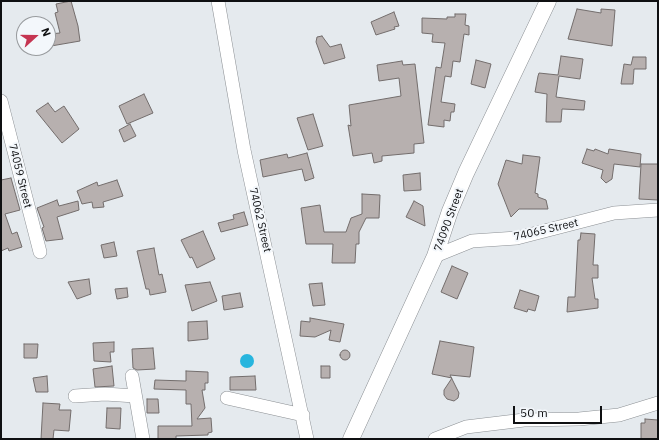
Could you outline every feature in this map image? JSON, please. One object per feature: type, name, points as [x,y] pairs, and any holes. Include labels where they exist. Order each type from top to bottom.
[{"type":"street","name":"74062 Street","points":[[218,1],[244,150],[303,415],[307,439]]},
{"type":"street","name":"74090 Street","points":[[351,439],[435,256],[450,211],[466,173],[548,1]]},
{"type":"street","name":"74059 Street","points":[[1,101],[40,252]]},
{"type":"street","name":"74065 Street","points":[[435,256],[472,241],[517,238],[614,213],[658,210]]},
{"type":"street","points":[[132,376],[143,439]]},
{"type":"street","points":[[75,396],[105,394],[135,396]]},
{"type":"street","points":[[227,398],[303,415]]},
{"type":"street","points":[[435,439],[466,427],[524,420],[619,415],[658,404]]},
{"type":"water","points":[[247,354],[252,356],[254,361],[252,366],[247,368],[242,366],[240,361],[242,356]]},
{"type":"building","points":[[71,1],[78,26],[80,41],[56,45],[56,33],[60,33],[55,13],[58,12],[56,4]]},
{"type":"building","points":[[577,9],[601,13],[601,9],[615,10],[612,46],[568,39]]},
{"type":"building","points":[[394,12],[399,26],[394,27],[395,29],[376,35],[371,22]]},
{"type":"building","points":[[455,14],[466,14],[465,25],[469,26],[469,35],[464,34],[460,62],[453,61],[451,77],[445,76],[441,102],[455,104],[454,112],[451,112],[450,121],[444,120],[444,127],[428,125],[436,67],[441,68],[445,43],[432,42],[433,34],[422,33],[422,18],[447,19],[447,17],[455,17]]},
{"type":"building","points":[[322,36],[330,47],[341,44],[345,58],[324,64],[316,42],[317,37]]},
{"type":"building","points":[[561,56],[583,59],[580,79],[559,76],[556,97],[585,101],[584,110],[562,109],[561,122],[546,122],[547,94],[535,92],[538,76],[539,73],[558,75]]},
{"type":"building","points":[[633,57],[646,57],[646,69],[634,69],[633,84],[621,84],[624,64],[631,65]]},
{"type":"building","points":[[476,60],[491,64],[485,88],[471,84]]},
{"type":"building","points":[[402,61],[403,65],[415,64],[424,143],[414,144],[414,153],[382,156],[382,161],[374,163],[372,153],[353,156],[348,125],[351,126],[349,105],[401,96],[399,78],[379,81],[377,65]]},
{"type":"building","points":[[144,94],[153,113],[127,124],[119,106]]},
{"type":"building","points":[[48,103],[55,112],[64,106],[79,129],[62,143],[36,111]]},
{"type":"building","points":[[313,114],[323,146],[308,150],[297,118]]},
{"type":"building","points":[[130,124],[136,136],[124,142],[119,130]]},
{"type":"building","points":[[587,149],[594,151],[595,149],[608,154],[609,149],[641,154],[640,167],[614,164],[612,179],[606,183],[601,178],[603,170],[582,163]]},
{"type":"building","points":[[307,153],[314,178],[305,181],[302,169],[263,177],[260,160],[287,154],[288,158]]},
{"type":"building","points":[[523,155],[540,157],[535,193],[538,194],[538,197],[546,200],[548,209],[519,209],[511,217],[498,184],[506,160],[522,164]]},
{"type":"building","points":[[641,164],[658,164],[658,200],[639,199]]},
{"type":"building","points":[[420,173],[421,190],[404,191],[403,175]]},
{"type":"building","points":[[11,178],[20,210],[5,214],[12,234],[17,232],[22,247],[9,251],[8,248],[1,251],[1,180]]},
{"type":"building","points":[[117,180],[123,196],[103,202],[104,207],[93,208],[92,202],[82,204],[77,191],[97,182],[98,186]]},
{"type":"building","points":[[362,194],[380,195],[379,218],[366,218],[359,232],[359,244],[356,244],[355,263],[332,263],[333,244],[306,244],[301,208],[320,205],[324,232],[346,232],[351,218],[362,214]]},
{"type":"building","points":[[57,200],[59,206],[78,201],[79,210],[57,217],[63,239],[46,241],[42,228],[44,227],[37,208]]},
{"type":"building","points":[[414,201],[423,206],[425,226],[406,217]]},
{"type":"building","points":[[244,212],[248,225],[221,232],[218,223],[234,219],[233,215]]},
{"type":"building","points":[[203,231],[215,259],[197,268],[181,240]]},
{"type":"building","points":[[581,233],[595,234],[593,265],[598,265],[598,278],[592,278],[595,299],[598,299],[598,308],[567,312],[568,297],[575,297],[578,240],[580,240]]},
{"type":"building","points":[[114,242],[117,256],[104,258],[101,245]]},
{"type":"building","points":[[154,248],[159,275],[162,274],[166,292],[150,295],[149,289],[146,289],[137,251]]},
{"type":"building","points":[[452,266],[468,273],[457,299],[441,292]]},
{"type":"building","points":[[89,279],[91,294],[77,299],[68,282]]},
{"type":"building","points":[[210,282],[217,301],[192,311],[185,285]]},
{"type":"building","points":[[322,283],[325,305],[313,306],[309,284]]},
{"type":"building","points":[[127,288],[128,297],[117,299],[115,289]]},
{"type":"building","points":[[520,290],[539,296],[535,311],[528,309],[527,312],[514,308]]},
{"type":"building","points":[[240,293],[243,307],[224,310],[222,296]]},
{"type":"building","points":[[310,318],[344,324],[340,342],[329,340],[331,330],[315,337],[300,336],[301,321],[310,322]]},
{"type":"building","points":[[207,321],[208,339],[188,341],[188,322]]},
{"type":"building","points":[[440,341],[474,347],[470,377],[450,375],[451,378],[432,374]]},
{"type":"building","points":[[114,342],[114,352],[110,352],[111,362],[94,361],[93,343]]},
{"type":"building","points":[[24,344],[38,344],[37,358],[24,358]]},
{"type":"building","points":[[153,348],[155,369],[137,370],[133,368],[132,349]]},
{"type":"building","points":[[343,350],[347,350],[349,351],[349,359],[343,360],[340,357],[340,353]]},
{"type":"building","points":[[112,366],[114,386],[95,387],[93,369]]},
{"type":"building","points":[[321,366],[330,366],[330,378],[321,378]]},
{"type":"building","points":[[186,371],[208,372],[208,383],[205,383],[205,390],[202,390],[205,408],[197,419],[211,418],[212,432],[208,433],[208,435],[176,436],[176,439],[158,439],[158,426],[192,426],[191,404],[186,404],[186,390],[154,389],[155,380],[186,381]]},
{"type":"building","points":[[47,376],[48,392],[36,392],[33,378]]},
{"type":"building","points":[[255,376],[256,390],[230,390],[230,377]]},
{"type":"building","points":[[452,378],[459,393],[458,398],[454,401],[447,399],[444,395],[444,390]]},
{"type":"building","points":[[147,399],[158,399],[159,413],[147,413]]},
{"type":"building","points":[[43,403],[60,404],[59,410],[71,410],[69,431],[54,430],[53,439],[41,439]]},
{"type":"building","points":[[107,408],[121,408],[120,429],[106,428]]},
{"type":"building","points":[[645,419],[658,420],[658,439],[641,439],[641,423],[645,423]]}]
